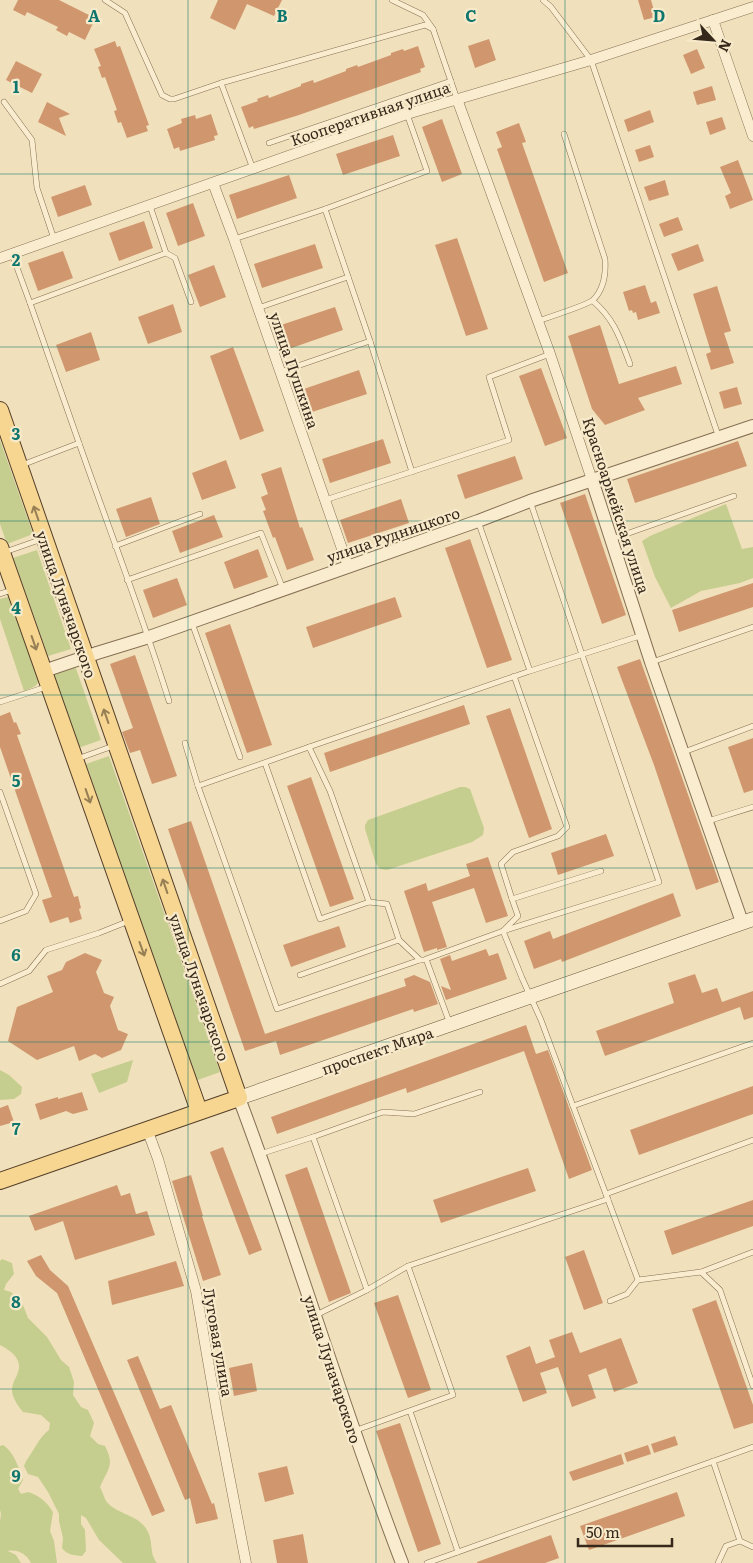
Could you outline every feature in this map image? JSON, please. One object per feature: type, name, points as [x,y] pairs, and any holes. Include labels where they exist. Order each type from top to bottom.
[{"type":"main road","name":"улица Луначарского","points":[[0,410],[239,1098]]},
{"type":"main road","points":[[1,550],[7,592],[46,678],[199,1111]]},
{"type":"main road","name":"проспект Мира","points":[[0,1181],[747,920]]},
{"type":"street","name":"Кооперативная улица","points":[[0,258],[407,114],[591,60],[753,7]]},
{"type":"street","points":[[713,20],[753,136]]},
{"type":"street","name":"Красноармейская улица","points":[[457,99],[550,354],[707,821],[747,920]]},
{"type":"street","name":"улица Пушкина","points":[[212,183],[234,239],[348,566]]},
{"type":"street","name":"улица Рудницкого","points":[[46,678],[86,657],[192,622],[530,501],[753,426]]},
{"type":"street","name":"улица Луначарского","points":[[239,1098],[316,1315],[374,1489],[402,1563]]},
{"type":"street","name":"Луговая улица","points":[[147,1129],[158,1159],[196,1291],[246,1563]]},
{"type":"lane","points":[[105,0],[126,13],[160,91],[165,98],[174,99],[220,83],[426,25],[433,29]]},
{"type":"lane","points":[[392,0],[423,15],[433,29],[457,99]]},
{"type":"lane","points":[[543,0],[560,18],[591,60],[719,439]]},
{"type":"lane","points":[[269,143],[451,81]]},
{"type":"lane","points":[[220,83],[253,168]]},
{"type":"lane","points":[[4,102],[32,140],[37,188],[54,239]]},
{"type":"lane","points":[[234,239],[325,209],[427,171],[407,114]]},
{"type":"lane","points":[[537,321],[593,301],[601,288],[606,271],[605,259],[564,134]]},
{"type":"lane","points":[[150,206],[166,253],[175,258],[191,302]]},
{"type":"lane","points":[[325,209],[412,472]]},
{"type":"lane","points":[[30,303],[166,253]]},
{"type":"lane","points":[[12,254],[127,580],[149,637],[169,700]]},
{"type":"lane","points":[[258,308],[348,277]]},
{"type":"lane","points":[[593,301],[616,326],[630,364]]},
{"type":"lane","points":[[280,372],[370,341]]},
{"type":"lane","points":[[324,500],[509,440],[489,377],[550,354]]},
{"type":"lane","points":[[20,466],[79,443]]},
{"type":"lane","points":[[612,538],[734,496]]},
{"type":"lane","points":[[185,744],[277,1009],[504,931],[659,882],[530,501]]},
{"type":"lane","points":[[115,546],[200,514]]},
{"type":"lane","points":[[478,521],[530,671]]},
{"type":"lane","points":[[127,580],[261,533],[283,590]]},
{"type":"lane","points":[[1,550],[44,538]]},
{"type":"lane","points":[[192,622],[240,757]]},
{"type":"lane","points":[[652,662],[753,627]]},
{"type":"lane","points":[[198,786],[514,676],[643,635]]},
{"type":"lane","points":[[504,931],[518,916],[501,864],[513,852],[558,836],[567,827],[514,676]]},
{"type":"lane","points":[[0,702],[46,678]]},
{"type":"lane","points":[[683,752],[753,726]]},
{"type":"lane","points":[[75,759],[116,745]]},
{"type":"lane","points":[[309,747],[330,791],[369,902]]},
{"type":"lane","points":[[264,763],[320,919],[369,902],[387,904],[399,940],[423,960],[450,1024]]},
{"type":"lane","points":[[0,792],[36,894],[26,911],[0,921]]},
{"type":"lane","points":[[707,821],[753,807]]},
{"type":"lane","points":[[512,898],[601,870]]},
{"type":"lane","points":[[0,984],[29,971],[46,950],[132,920]]},
{"type":"lane","points":[[504,931],[541,1020],[638,1280]]},
{"type":"lane","points":[[300,975],[399,940]]},
{"type":"lane","points":[[573,1106],[753,1043]]},
{"type":"lane","points":[[259,1154],[383,1112],[414,1114],[480,1092]]},
{"type":"lane","points":[[313,1136],[367,1290]]},
{"type":"lane","points":[[316,1315],[367,1290],[408,1266],[607,1197],[753,1140]]},
{"type":"lane","points":[[610,1301],[627,1294],[638,1280],[702,1272],[753,1252]]},
{"type":"lane","points":[[354,1431],[453,1395],[408,1266]]},
{"type":"lane","points":[[702,1272],[720,1290],[753,1386]]},
{"type":"lane","points":[[410,1410],[458,1552]]},
{"type":"lane","points":[[427,1563],[753,1447]]},
{"type":"lane","points":[[713,1461],[740,1540],[753,1547]]},
{"type":"lane","points":[[718,1563],[726,1546],[740,1540]]},
{"type":"green space","points":[[0,440],[33,534],[7,544],[0,524]]},
{"type":"green space","points":[[726,504],[742,549],[753,547],[753,578],[740,583],[701,591],[671,608],[655,577],[642,541]]},
{"type":"green space","points":[[37,550],[71,649],[48,656],[13,558]]},
{"type":"green space","points":[[11,597],[39,680],[35,686],[24,691],[0,619],[0,599]]},
{"type":"green space","points":[[73,660],[101,740],[78,748],[50,669]]},
{"type":"green space","points":[[109,756],[220,1072],[195,1081],[86,764]]},
{"type":"green space","points":[[460,787],[470,789],[484,828],[483,835],[472,842],[387,870],[380,869],[376,864],[365,829],[368,820]]},
{"type":"green space","points":[[133,1060],[127,1082],[99,1093],[91,1074]]},
{"type":"green space","points":[[0,1070],[9,1075],[22,1087],[21,1094],[14,1099],[0,1100]]},
{"type":"green space","points":[[2,1259],[12,1263],[14,1274],[4,1290],[11,1292],[23,1305],[28,1318],[47,1337],[61,1360],[69,1367],[74,1382],[73,1395],[81,1407],[88,1410],[94,1423],[90,1436],[98,1444],[105,1446],[110,1463],[100,1487],[106,1501],[115,1509],[136,1519],[145,1527],[150,1537],[154,1559],[157,1563],[123,1563],[99,1540],[86,1518],[81,1515],[81,1524],[85,1530],[86,1551],[82,1556],[68,1553],[62,1548],[63,1538],[59,1514],[38,1477],[28,1474],[24,1466],[39,1440],[49,1430],[50,1423],[41,1415],[23,1412],[16,1402],[12,1391],[19,1363],[11,1352],[0,1345],[0,1261]]},
{"type":"green space","points":[[3,1445],[13,1456],[20,1470],[23,1480],[18,1489],[21,1494],[28,1492],[36,1495],[53,1512],[50,1531],[54,1541],[57,1563],[31,1563],[24,1555],[8,1551],[16,1555],[21,1563],[0,1563],[0,1446]]},
{"type":"building","points":[[18,0],[59,0],[89,15],[88,18],[94,21],[85,40],[69,32],[67,36],[56,30],[58,27],[27,12],[25,16],[13,10]]},
{"type":"building","points":[[218,0],[282,0],[274,16],[247,4],[235,30],[210,18]]},
{"type":"building","points":[[638,0],[651,0],[656,17],[644,20]]},
{"type":"building","points":[[489,39],[496,60],[475,68],[468,46]]},
{"type":"building","points":[[115,41],[117,47],[120,46],[149,125],[146,126],[148,131],[127,138],[121,122],[118,123],[114,111],[117,110],[105,77],[102,78],[98,67],[101,66],[94,49]]},
{"type":"building","points":[[418,46],[425,67],[420,69],[421,72],[299,115],[254,129],[253,126],[249,128],[241,107],[258,101],[257,99],[268,95],[269,98],[301,86],[301,84],[313,80],[314,83],[357,65],[358,67],[391,55],[391,53]]},
{"type":"building","points":[[697,49],[705,68],[691,74],[683,55]]},
{"type":"building","points":[[16,61],[42,74],[32,93],[6,80]]},
{"type":"building","points":[[712,86],[716,100],[697,105],[693,92]]},
{"type":"building","points":[[47,102],[70,114],[59,118],[66,136],[38,122]]},
{"type":"building","points":[[650,110],[654,122],[628,132],[624,120]]},
{"type":"building","points":[[211,114],[218,135],[214,136],[215,140],[180,151],[179,147],[174,149],[167,129],[182,123],[181,119],[195,115],[196,119]]},
{"type":"building","points":[[722,117],[726,129],[710,135],[706,122]]},
{"type":"building","points":[[442,119],[462,174],[442,182],[422,127]]},
{"type":"building","points":[[519,123],[526,142],[522,143],[568,273],[544,282],[497,149],[502,147],[496,132]]},
{"type":"building","points":[[393,135],[400,156],[343,175],[336,154]]},
{"type":"building","points":[[650,145],[654,157],[639,162],[635,150]]},
{"type":"building","points":[[738,160],[753,200],[730,209],[725,196],[731,193],[720,167]]},
{"type":"building","points":[[289,175],[297,198],[237,219],[229,195]]},
{"type":"building","points":[[665,180],[669,195],[649,201],[644,187]]},
{"type":"building","points":[[85,185],[92,205],[58,217],[51,197]]},
{"type":"building","points":[[193,203],[205,236],[178,246],[166,213]]},
{"type":"building","points":[[678,217],[683,230],[664,237],[659,224]]},
{"type":"building","points":[[144,221],[153,248],[119,261],[109,233]]},
{"type":"building","points":[[457,238],[488,329],[466,336],[435,245]]},
{"type":"building","points":[[315,244],[323,268],[262,288],[254,264]]},
{"type":"building","points":[[698,244],[704,261],[678,271],[671,254]]},
{"type":"building","points":[[63,251],[73,278],[38,291],[28,263]]},
{"type":"building","points":[[214,265],[226,297],[200,307],[188,275]]},
{"type":"building","points":[[645,285],[651,303],[656,301],[660,313],[638,320],[636,312],[629,311],[623,292]]},
{"type":"building","points":[[717,286],[731,331],[724,333],[734,363],[711,370],[706,354],[711,352],[693,294]]},
{"type":"building","points":[[173,304],[182,332],[148,344],[138,317]]},
{"type":"building","points":[[335,307],[343,330],[283,351],[275,327]]},
{"type":"building","points":[[600,325],[619,384],[676,366],[682,384],[638,398],[645,410],[605,425],[592,409],[568,336]]},
{"type":"building","points":[[91,332],[100,360],[66,372],[56,345]]},
{"type":"building","points":[[233,347],[264,431],[240,440],[210,356]]},
{"type":"building","points":[[541,368],[567,438],[545,446],[519,376]]},
{"type":"building","points":[[359,370],[367,394],[306,414],[298,391]]},
{"type":"building","points":[[737,387],[742,404],[724,409],[719,392]]},
{"type":"building","points":[[383,439],[391,463],[330,483],[322,459]]},
{"type":"building","points":[[738,441],[747,466],[635,503],[627,479]]},
{"type":"building","points":[[515,456],[523,479],[465,499],[457,475]]},
{"type":"building","points":[[226,460],[236,488],[202,500],[192,473]]},
{"type":"building","points":[[281,467],[300,528],[302,527],[314,560],[287,570],[263,511],[266,510],[261,497],[268,494],[261,474]]},
{"type":"building","points":[[585,494],[626,615],[602,624],[560,503]]},
{"type":"building","points":[[151,497],[160,524],[126,537],[116,509]]},
{"type":"building","points":[[401,499],[409,523],[348,543],[340,520]]},
{"type":"building","points":[[214,515],[223,537],[180,553],[172,531]]},
{"type":"building","points":[[470,539],[512,660],[487,668],[445,548]]},
{"type":"building","points":[[258,549],[268,577],[234,589],[224,562]]},
{"type":"building","points":[[177,578],[187,605],[153,618],[143,590]]},
{"type":"building","points":[[753,583],[753,607],[679,632],[672,610]]},
{"type":"building","points":[[395,597],[402,617],[313,648],[306,627]]},
{"type":"building","points":[[230,624],[272,745],[247,753],[205,633]]},
{"type":"building","points":[[135,655],[177,776],[152,784],[140,750],[130,753],[122,732],[133,728],[110,664]]},
{"type":"building","points":[[640,659],[719,882],[696,890],[654,765],[617,667]]},
{"type":"building","points":[[464,705],[470,724],[330,772],[324,753]]},
{"type":"building","points":[[510,708],[552,829],[529,838],[486,716]]},
{"type":"building","points":[[10,712],[21,734],[17,735],[74,897],[78,896],[82,919],[70,923],[68,917],[50,923],[42,900],[52,897],[0,747],[0,716]]},
{"type":"building","points":[[753,738],[753,790],[744,793],[728,747]]},
{"type":"building","points":[[311,777],[354,899],[330,907],[287,786]]},
{"type":"building","points":[[191,821],[265,1034],[406,986],[404,979],[414,975],[430,982],[438,1004],[414,1012],[413,1009],[280,1055],[276,1041],[245,1051],[168,829]]},
{"type":"building","points":[[606,834],[614,856],[558,875],[551,853]]},
{"type":"building","points":[[488,857],[508,916],[486,923],[474,888],[432,902],[447,947],[424,952],[404,891],[426,883],[428,891],[470,876],[466,864]]},
{"type":"building","points":[[673,893],[681,916],[562,962],[561,959],[534,969],[524,941],[550,931],[553,939]]},
{"type":"building","points":[[339,926],[346,947],[291,967],[283,945]]},
{"type":"building","points":[[486,949],[489,956],[498,953],[507,979],[446,1000],[441,986],[451,990],[440,959],[450,955],[452,961]]},
{"type":"building","points":[[85,953],[102,960],[96,972],[104,993],[114,997],[110,1006],[118,1030],[128,1034],[121,1050],[102,1058],[95,1054],[79,1061],[74,1046],[37,1060],[8,1041],[17,1007],[53,992],[47,976],[62,970],[66,962]]},
{"type":"building","points":[[695,974],[702,993],[717,988],[722,1002],[753,991],[753,1017],[744,1020],[740,1007],[605,1056],[596,1031],[674,1003],[668,983]]},
{"type":"building","points":[[526,1025],[536,1054],[548,1050],[592,1170],[569,1179],[524,1051],[407,1093],[406,1088],[277,1134],[271,1117]]},
{"type":"building","points":[[753,1086],[753,1114],[639,1155],[630,1130]]},
{"type":"building","points":[[82,1092],[88,1110],[73,1114],[66,1111],[40,1120],[35,1104]]},
{"type":"building","points":[[8,1105],[14,1122],[0,1126],[0,1108]]},
{"type":"building","points":[[223,1147],[262,1250],[249,1255],[210,1152]]},
{"type":"building","points":[[307,1167],[351,1293],[329,1302],[285,1175]]},
{"type":"building","points":[[528,1168],[536,1191],[441,1223],[433,1200]]},
{"type":"building","points":[[191,1175],[221,1275],[203,1281],[172,1181]]},
{"type":"building","points":[[117,1185],[121,1196],[130,1193],[136,1214],[147,1211],[155,1235],[75,1260],[63,1221],[35,1231],[29,1216]]},
{"type":"building","points":[[753,1200],[753,1226],[672,1255],[664,1231]]},
{"type":"building","points":[[584,1250],[603,1303],[584,1310],[565,1257]]},
{"type":"building","points":[[41,1255],[50,1270],[68,1286],[165,1511],[152,1516],[57,1293],[36,1276],[27,1261]]},
{"type":"building","points":[[176,1261],[184,1286],[112,1305],[108,1281]]},
{"type":"building","points":[[398,1295],[431,1390],[408,1398],[374,1303]]},
{"type":"building","points":[[716,1300],[753,1405],[753,1423],[734,1429],[692,1309]]},
{"type":"building","points":[[572,1332],[580,1353],[621,1338],[638,1383],[614,1392],[606,1368],[588,1375],[596,1398],[572,1407],[558,1367],[540,1373],[547,1393],[523,1402],[506,1356],[530,1346],[536,1364],[555,1357],[549,1340]]},
{"type":"building","points":[[138,1356],[160,1409],[171,1405],[212,1504],[214,1503],[218,1519],[196,1524],[190,1498],[185,1500],[127,1360]]},
{"type":"building","points":[[252,1363],[257,1391],[234,1396],[229,1368]]},
{"type":"building","points":[[400,1423],[441,1544],[418,1552],[376,1431]]},
{"type":"building","points":[[675,1436],[678,1445],[654,1453],[651,1444]]},
{"type":"building","points":[[648,1445],[651,1454],[627,1462],[624,1453]]},
{"type":"building","points":[[621,1454],[624,1464],[573,1481],[569,1472]]},
{"type":"building","points":[[287,1466],[294,1494],[265,1502],[258,1473]]},
{"type":"building","points":[[677,1492],[685,1516],[589,1550],[580,1526]]},
{"type":"building","points":[[303,1534],[308,1563],[277,1563],[273,1540]]},
{"type":"building","points":[[551,1535],[559,1558],[545,1563],[477,1563],[477,1562]]}]
